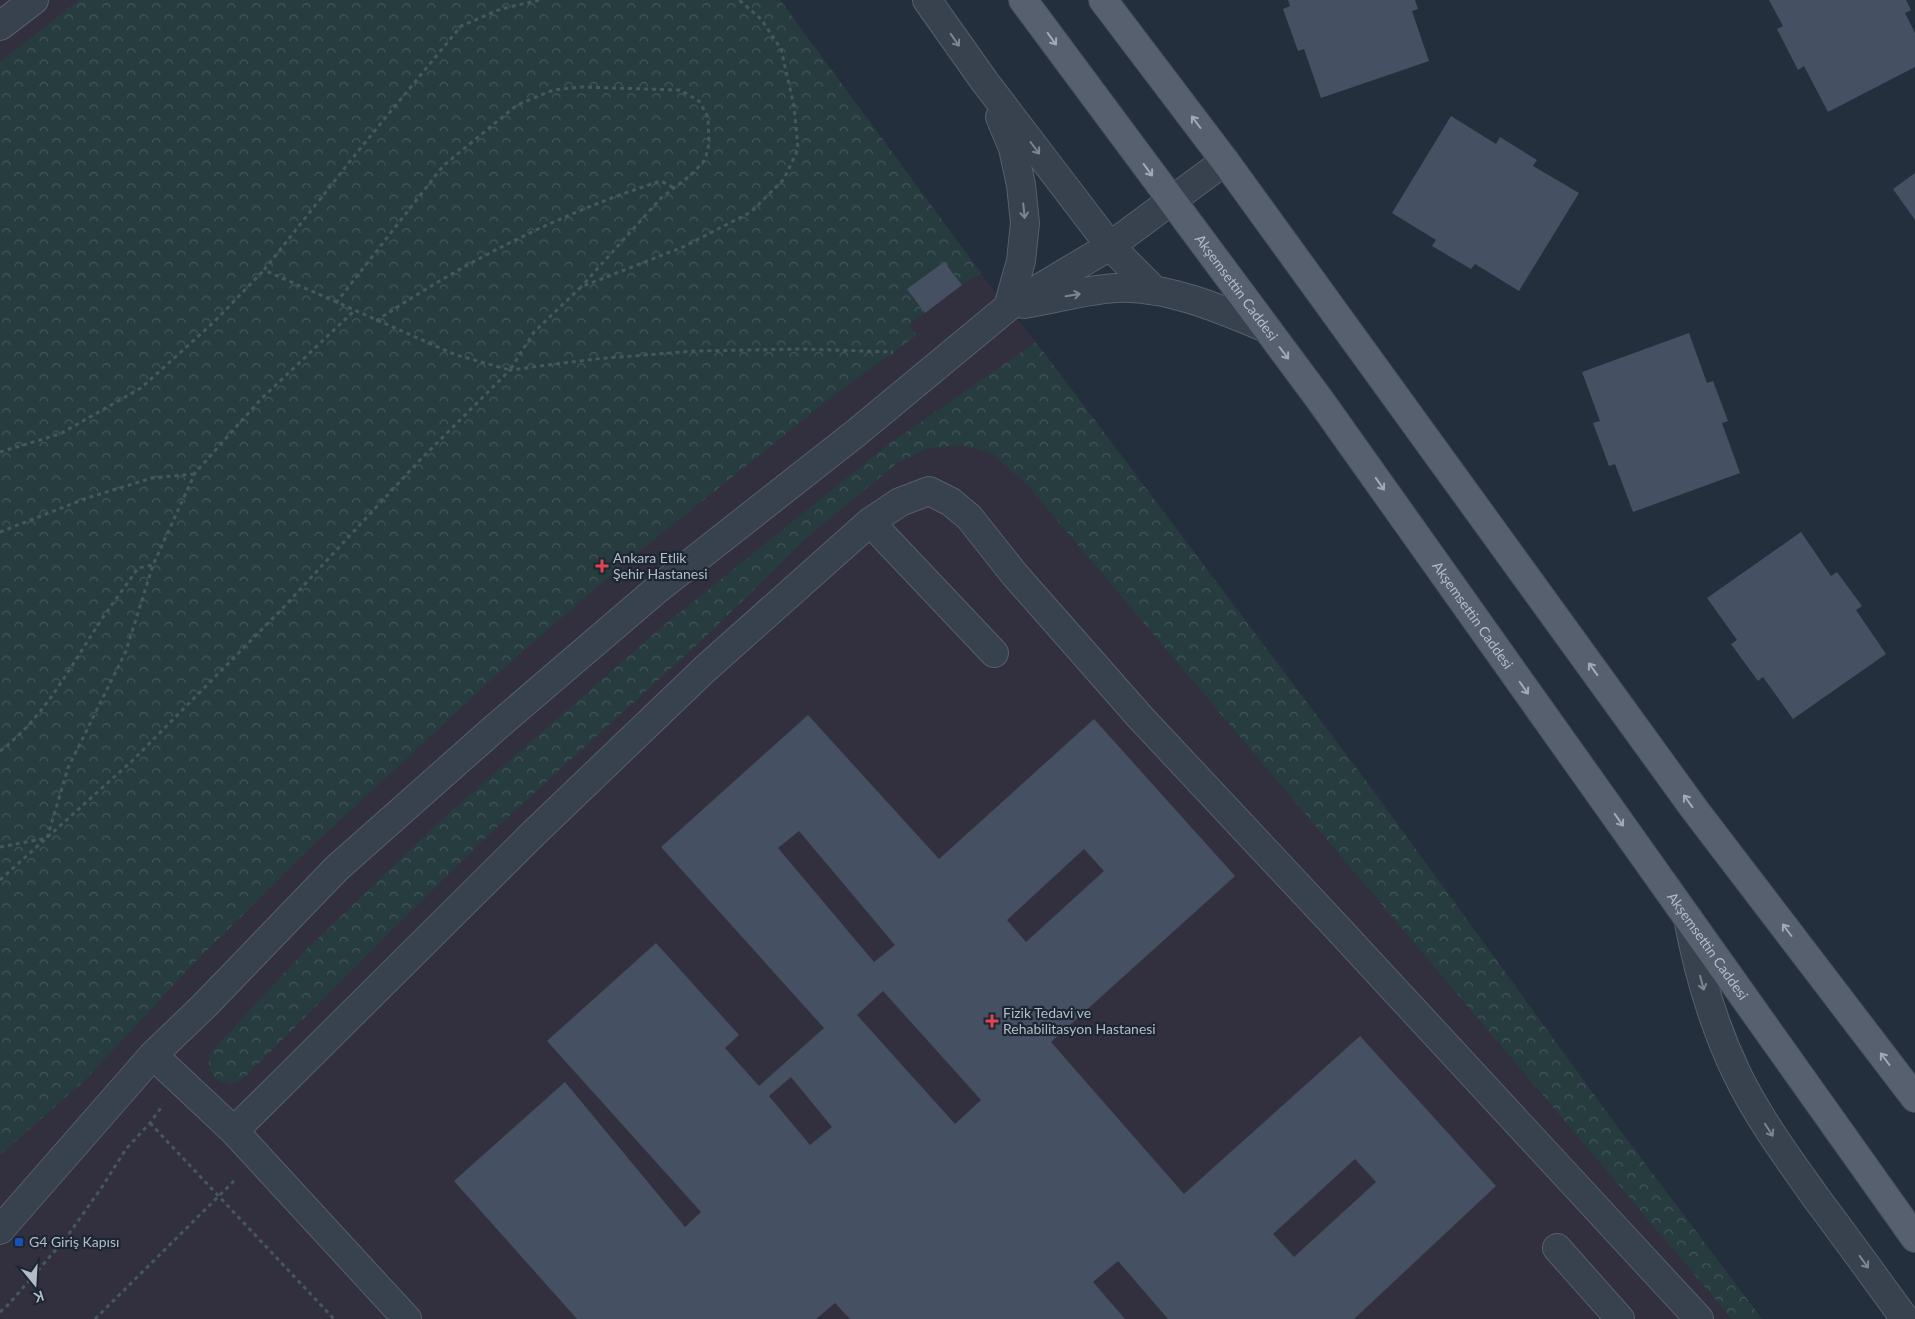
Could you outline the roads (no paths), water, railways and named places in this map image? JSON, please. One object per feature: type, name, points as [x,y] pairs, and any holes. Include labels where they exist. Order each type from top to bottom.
[{"type":"main road","name":"Akşemsettin Caddesi","points":[[1023,0],[1320,400],[1915,1238]]},
{"type":"main road","points":[[1104,0],[1225,161],[1695,810],[1915,1098]]},
{"type":"lane","points":[[0,26],[34,0]]},
{"type":"lane","points":[[927,0],[985,82],[1110,246],[1155,291]]},
{"type":"lane","points":[[985,82],[1013,148],[1025,223],[1021,261],[1008,307]]},
{"type":"lane","points":[[0,1230],[153,1055],[205,1005],[337,868],[495,728],[655,591],[856,433],[1008,307],[1110,246],[1225,161]]},
{"type":"lane","points":[[1008,307],[1116,288],[1155,291],[1188,298],[1221,309],[1266,328]]},
{"type":"lane","points":[[234,1131],[535,832],[705,669],[870,522],[900,502],[929,492],[951,502],[969,517],[1015,575],[1140,717],[1338,928],[1699,1319]]},
{"type":"lane","points":[[870,522],[994,653]]},
{"type":"lane","points":[[1688,918],[1706,996],[1737,1074],[1758,1112],[1787,1157],[1905,1319]]},
{"type":"lane","points":[[153,1055],[181,1079],[234,1131],[407,1319]]},
{"type":"lane","points":[[1557,1248],[1620,1319]]},
{"type":"place","name":"Ankara Etlik Şehir Hastanesi","points":[[602,566]]},
{"type":"place","name":"Fizik Tedavi ve Rehabilitasyon Hastanesi","points":[[992,1021]]},
{"type":"place","name":"G4 Giriş Kapısı","points":[[19,1242]]}]
